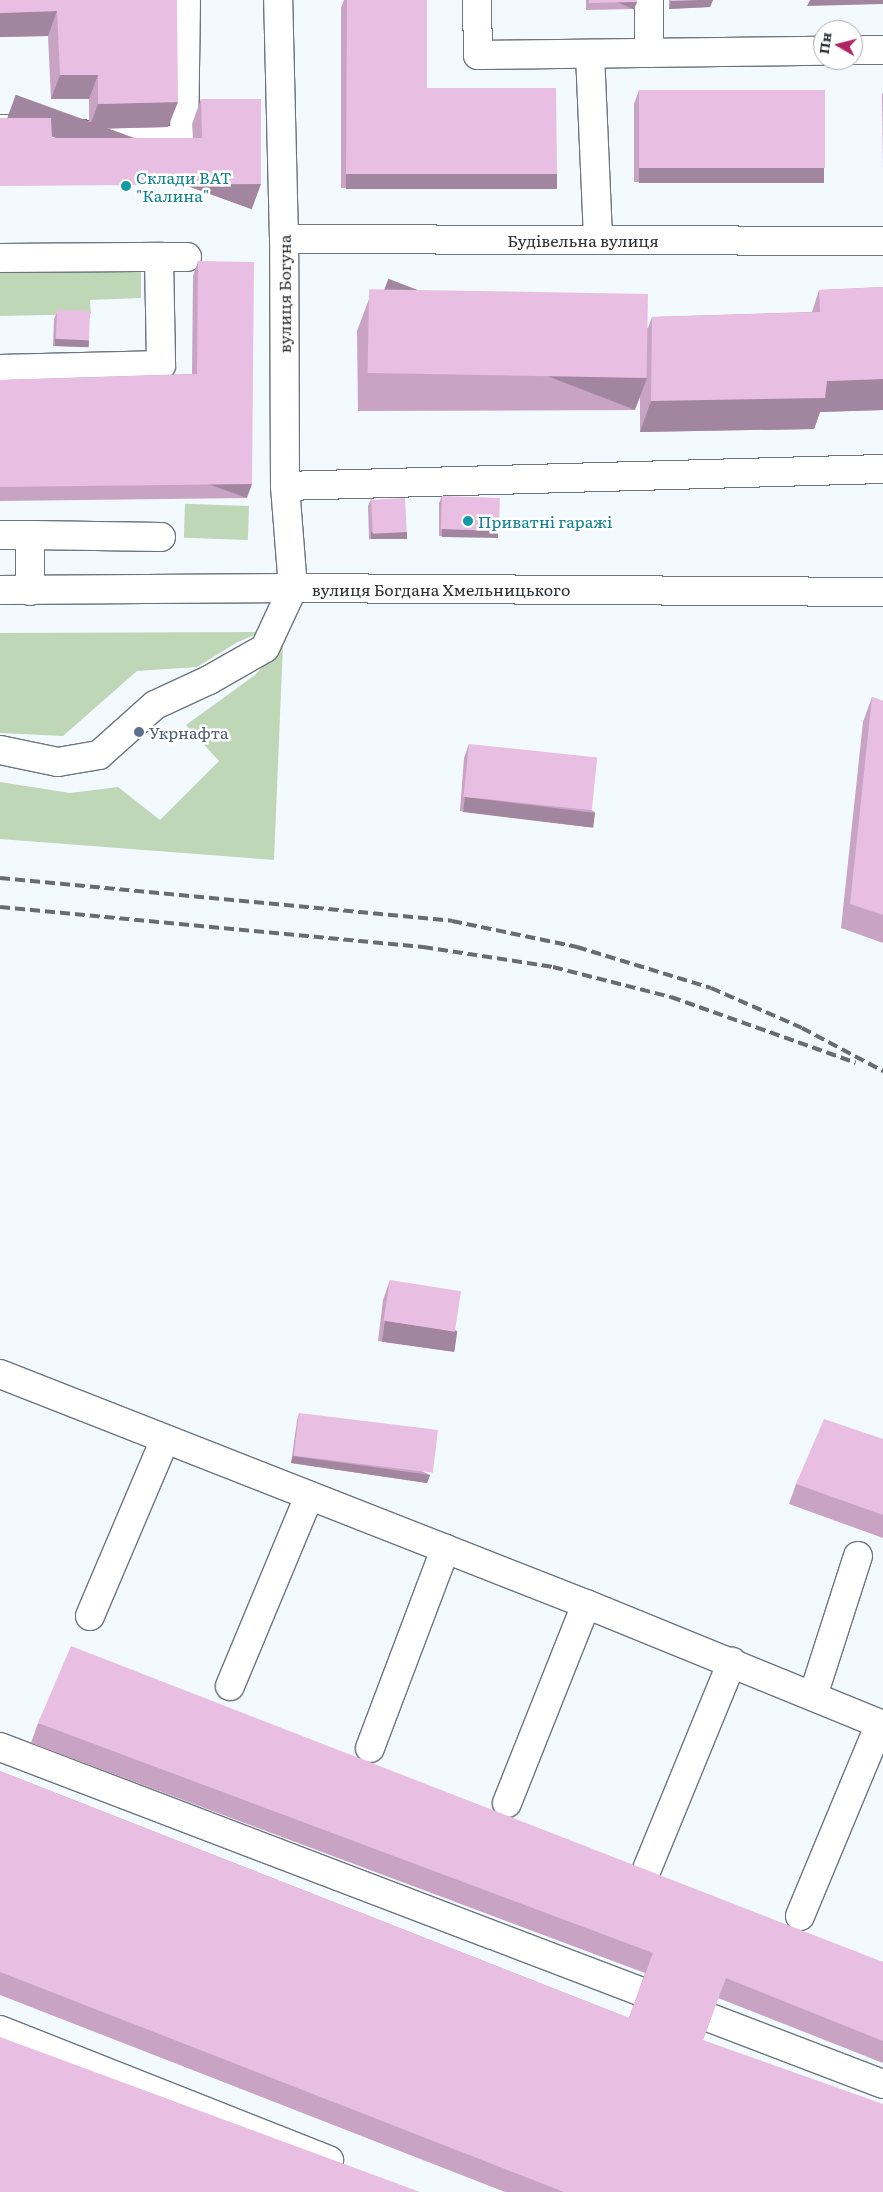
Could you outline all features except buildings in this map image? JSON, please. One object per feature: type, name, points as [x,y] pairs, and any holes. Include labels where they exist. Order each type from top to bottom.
[{"type":"street","points":[[0,129],[184,141],[186,0]]},
{"type":"street","name":"вулиця Богуна","points":[[278,0],[284,239],[285,486],[293,588]]},
{"type":"street","points":[[478,0],[478,55],[813,51]]},
{"type":"street","points":[[649,0],[649,53]]},
{"type":"street","points":[[863,50],[883,50]]},
{"type":"street","points":[[590,54],[598,240]]},
{"type":"street","name":"Будівельна вулиця","points":[[284,239],[883,240]]},
{"type":"street","points":[[0,369],[161,365],[159,257]]},
{"type":"street","points":[[0,258],[187,257]]},
{"type":"street","points":[[285,486],[883,469]]},
{"type":"street","points":[[0,535],[161,537]]},
{"type":"street","points":[[30,535],[30,591]]},
{"type":"street","points":[[0,750],[58,762],[99,755],[155,705],[209,680],[265,648],[293,588]]},
{"type":"street","name":"вулиця Богдана Хмельницького","points":[[0,590],[293,588],[883,592]]},
{"type":"street","points":[[2,1380],[166,1439],[732,1662],[881,1724],[800,1916]]},
{"type":"street","points":[[90,1616],[166,1439]]},
{"type":"street","points":[[230,1686],[309,1496]]},
{"type":"street","points":[[370,1748],[445,1549]]},
{"type":"street","points":[[813,1696],[858,1556]]},
{"type":"street","points":[[507,1803],[586,1604]]},
{"type":"street","points":[[647,1869],[732,1662]]},
{"type":"street","points":[[0,1747],[883,2084]]},
{"type":"street","points":[[0,2030],[352,2170]]},
{"type":"green space","points":[[141,267],[141,298],[90,300],[91,314],[0,316],[0,270]]},
{"type":"green space","points":[[185,504],[249,506],[248,540],[184,538]]},
{"type":"green space","points":[[261,632],[236,643],[197,667],[137,671],[63,736],[0,733],[0,633]]},
{"type":"green space","points":[[283,644],[274,860],[0,839],[0,782],[70,793],[118,787],[160,820],[219,761],[186,725],[255,675]]},
{"type":"railway","points":[[0,878],[452,921],[577,947],[711,988],[802,1028],[883,1071]]},
{"type":"railway","points":[[0,907],[423,947],[553,967],[671,997],[856,1063]]},
{"type":"place","name":"Склади ВАТ \"Калина\"","points":[[126,186]]},
{"type":"place","name":"Приватні гаражі","points":[[468,521]]},
{"type":"place","name":"Укрнафта","points":[[139,732]]}]
